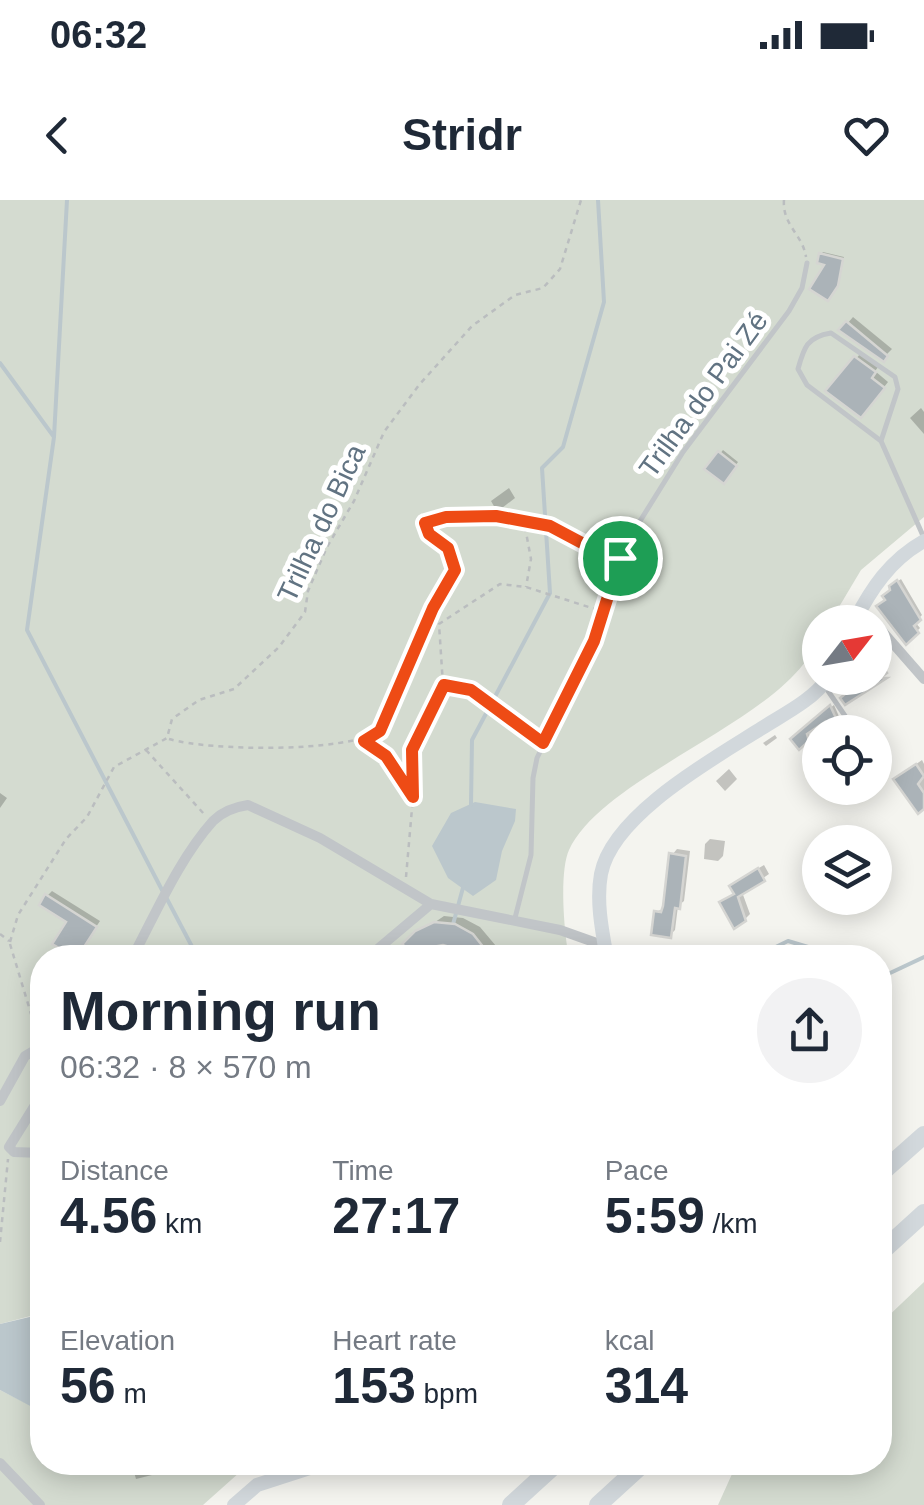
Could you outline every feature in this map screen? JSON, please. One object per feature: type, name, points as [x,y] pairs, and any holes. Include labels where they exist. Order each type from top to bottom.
[{"type":"highway","points":[[892,1163],[924,1135]]},
{"type":"highway","points":[[892,1242],[924,1214]]},
{"type":"highway","points":[[511,1505],[544,1475]]},
{"type":"highway","points":[[598,1505],[631,1475]]},
{"type":"main road","points":[[863,605],[895,561],[924,540]]},
{"type":"main road","points":[[605,945],[601,874],[620,832],[638,814],[805,695]]},
{"type":"main road","points":[[234,1505],[257,1485],[288,1475]]},
{"type":"street","points":[[892,642],[924,679]]},
{"type":"street","points":[[140,945],[212,822],[235,806],[248,806],[320,838],[431,904],[560,930],[591,945]]},
{"type":"street","points":[[382,945],[431,904]]},
{"type":"street","points":[[0,1101],[30,1053]]},
{"type":"street","points":[[30,1113],[9,1147],[14,1152],[30,1153]]},
{"type":"street","points":[[0,1463],[40,1505]]},
{"type":"lane","name":"Trilha do Pai Zé","points":[[514,921],[531,855],[533,778],[543,743],[580,670],[620,558],[652,499],[684,452],[789,311],[802,288],[807,263]]},
{"type":"lane","points":[[881,441],[898,389],[894,377],[832,333],[818,335],[806,343],[798,369],[808,385],[881,441],[924,540]]},
{"type":"lane","points":[[496,516],[550,526],[597,551],[620,558]]},
{"type":"path","name":"Trilha do Bica","points":[[10,942],[18,915],[66,839],[87,817],[114,767],[168,738],[172,719],[198,700],[234,688],[279,647],[305,612],[314,576],[366,476],[384,432],[419,385],[472,326],[514,294],[543,288],[560,268],[580,200]]},
{"type":"path","points":[[784,200],[786,222],[806,249],[807,263]]},
{"type":"path","points":[[168,738],[194,746],[298,746],[364,741],[380,731],[429,618],[455,570],[448,548],[429,534],[425,523],[446,517],[496,516]]},
{"type":"path","points":[[523,521],[531,558],[526,587]]},
{"type":"path","points":[[439,624],[500,584],[526,587],[603,611]]},
{"type":"path","points":[[429,618],[439,624]]},
{"type":"path","points":[[406,888],[413,797],[412,750],[444,685],[439,624]]},
{"type":"path","points":[[444,685],[471,690],[543,743]]},
{"type":"path","points":[[364,741],[386,756],[413,797]]},
{"type":"path","points":[[146,750],[212,822]]},
{"type":"path","points":[[0,934],[10,942],[30,1009]]},
{"type":"path","points":[[0,1242],[9,1147]]},
{"type":"shaded area","points":[[0,200],[924,200],[924,517],[861,570],[840,605],[802,605],[802,664],[786,683],[751,711],[624,792],[591,820],[566,860],[563,903],[567,945],[30,945],[30,1316],[0,1324]]},
{"type":"shaded area","points":[[475,802],[516,809],[496,880],[473,896],[448,878],[432,846],[451,813]]},
{"type":"shaded area","points":[[924,1282],[924,1505],[718,1505],[732,1475],[892,1475],[892,1313]]},
{"type":"shaded area","points":[[30,1317],[30,1406],[0,1390],[0,1324]]},
{"type":"shaded area","points":[[0,1390],[30,1405],[30,1475],[237,1475],[203,1505],[0,1505]]},
{"type":"building","points":[[819,253],[843,259],[838,286],[828,301],[809,289],[824,265],[817,263]]},
{"type":"building","points":[[846,321],[888,356],[884,362],[838,330]]},
{"type":"building","points":[[854,356],[876,372],[872,378],[885,388],[861,418],[825,391]]},
{"type":"building","points":[[718,451],[737,466],[724,484],[704,469]]},
{"type":"building","points":[[897,580],[921,620],[914,626],[919,633],[906,645],[892,627],[892,605],[878,605],[885,600],[882,596],[890,590],[889,586]]},
{"type":"building","points":[[844,695],[861,695],[845,705],[840,698]]},
{"type":"building","points":[[830,705],[834,715],[818,715]]},
{"type":"building","points":[[802,729],[799,750],[790,739]]},
{"type":"building","points":[[916,764],[924,776],[918,784],[924,793],[924,809],[918,814],[893,779]]},
{"type":"building","points":[[669,853],[686,856],[680,909],[675,908],[671,938],[651,935],[654,911],[661,912],[663,906]]},
{"type":"building","points":[[758,868],[765,881],[738,897],[746,921],[734,929],[719,902],[734,894],[729,886]]},
{"type":"building","points":[[45,894],[97,927],[85,945],[54,945],[66,922],[39,905]]},
{"type":"building","points":[[434,922],[455,924],[473,934],[482,945],[403,945],[415,931]]},
{"type":"waterway","points":[[67,200],[54,437],[27,630],[162,890]]},
{"type":"waterway","points":[[471,805],[472,740],[550,593],[542,468],[563,447],[604,302],[598,200]]},
{"type":"waterway","points":[[0,363],[54,437]]},
{"type":"waterway","points":[[452,928],[464,884]]},
{"type":"waterway","points":[[167,899],[191,945]]},
{"type":"waterway","points":[[780,945],[788,941],[801,945]]},
{"type":"waterway","points":[[892,972],[924,957]]},
{"type":"route","points":[[496,516],[550,526],[597,551],[620,558],[594,641],[543,743],[471,690],[444,685],[412,750],[413,797],[386,756],[364,741],[380,731],[433,608],[455,570],[448,548],[429,534],[425,523],[446,517],[496,516]]}]
